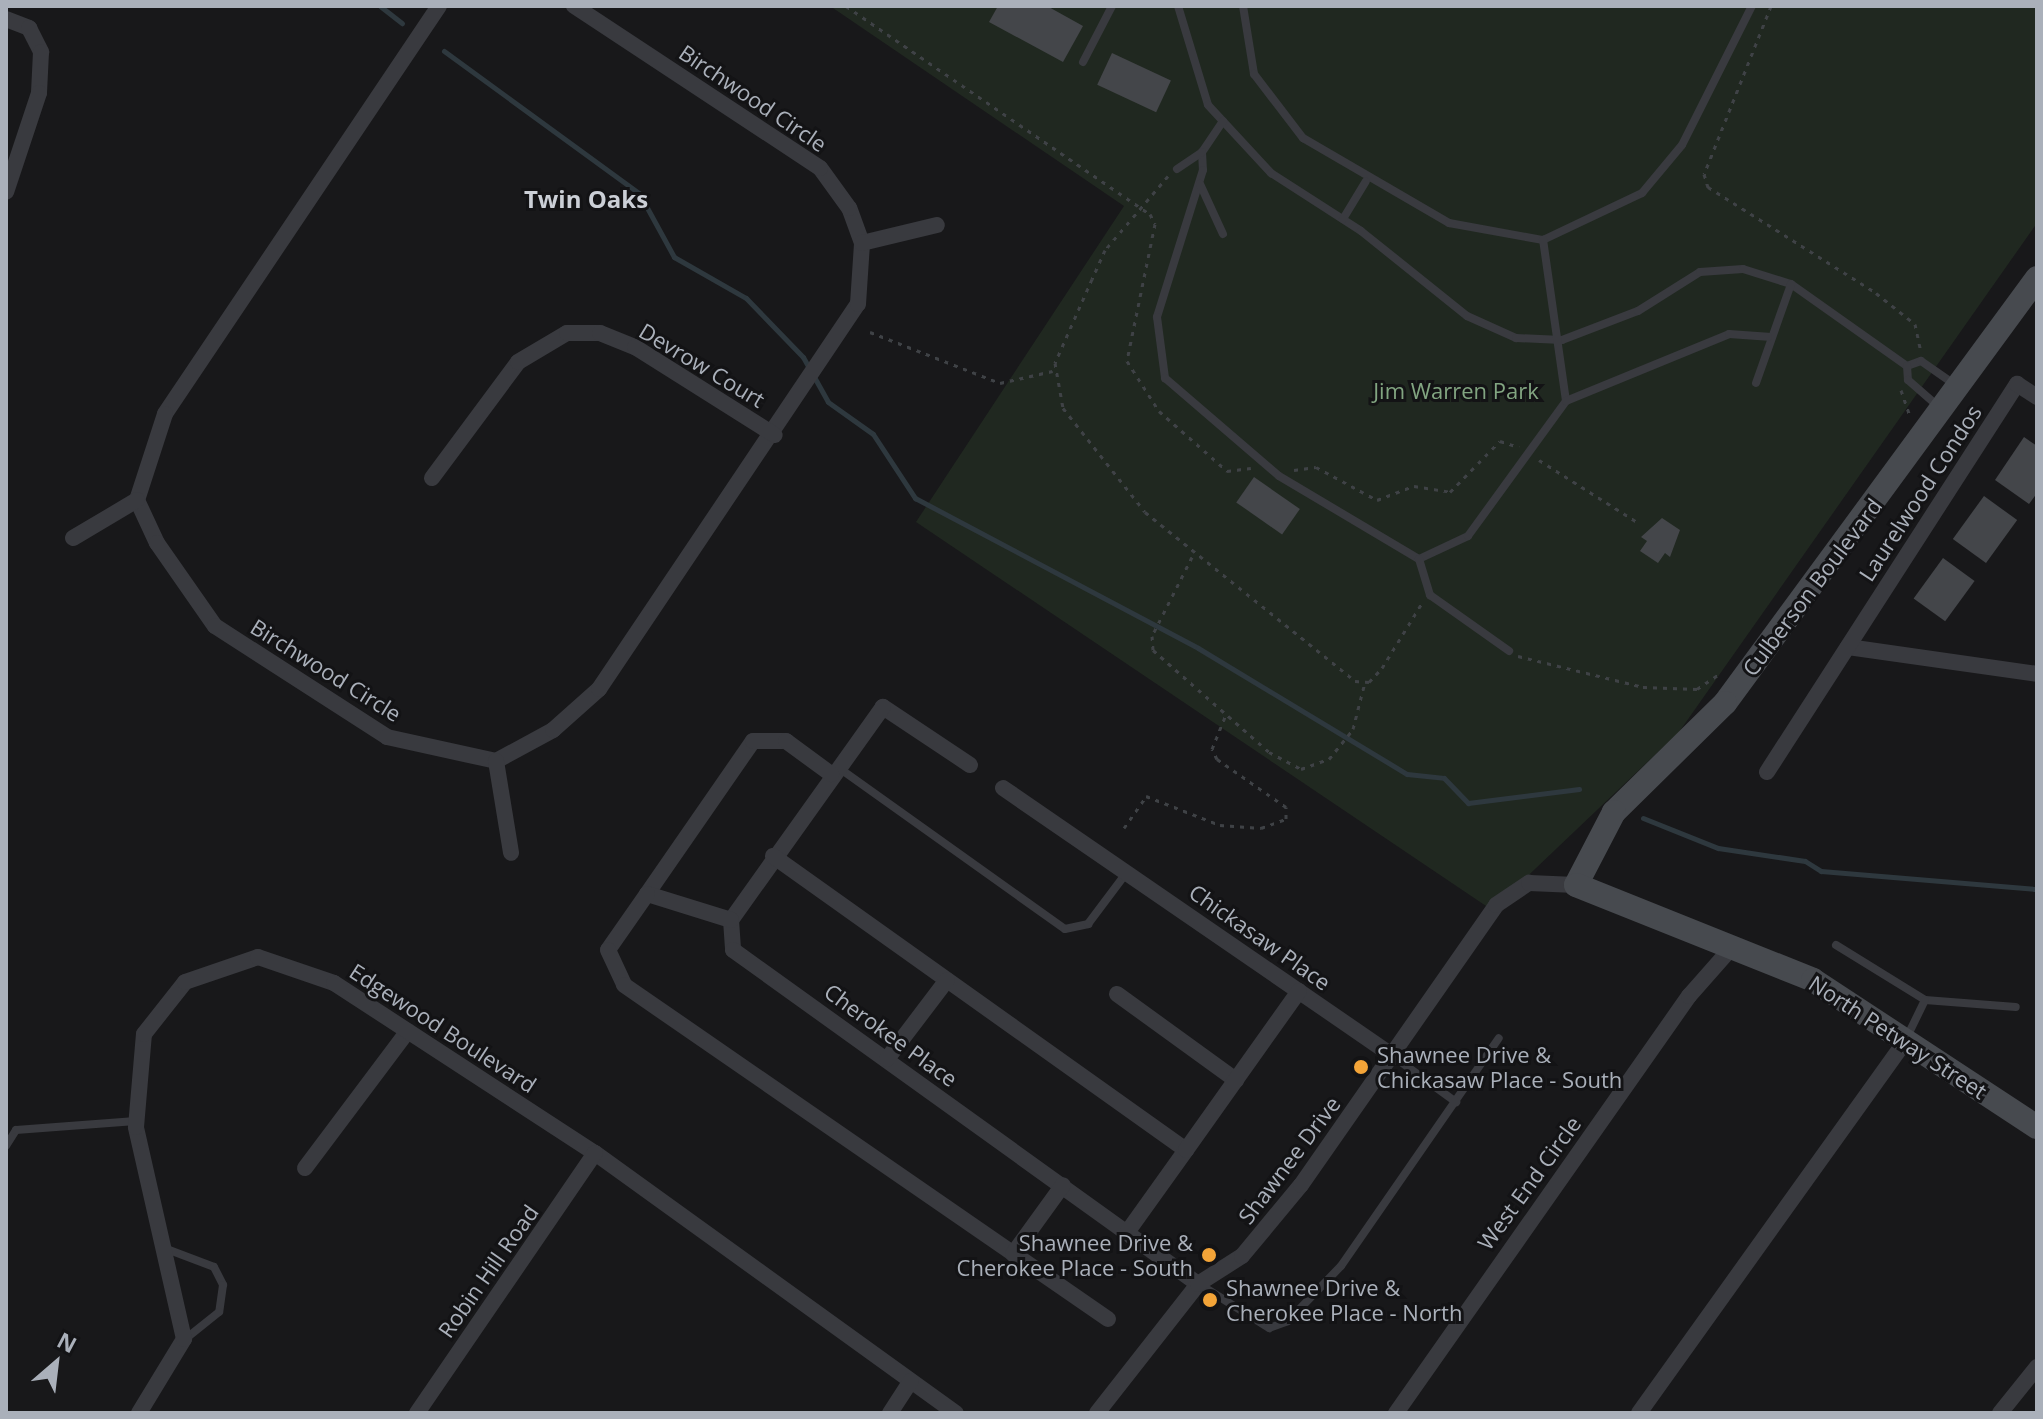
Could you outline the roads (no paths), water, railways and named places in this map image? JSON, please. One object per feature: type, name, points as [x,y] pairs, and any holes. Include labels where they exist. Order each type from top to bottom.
[{"type":"street","points":[[73,538],[137,500],[165,414],[439,6]]},
{"type":"street","name":"Birchwood Circle","points":[[137,500],[157,543],[215,626],[387,737],[496,761],[553,730],[599,689],[830,355],[858,304],[862,243],[849,208],[820,168],[574,6]]},
{"type":"street","points":[[6,19],[29,28],[41,52],[39,93],[6,192]]},
{"type":"street","points":[[862,243],[937,225]]},
{"type":"street","name":"Culberson Boulevard","points":[[1576,885],[1614,812],[1725,703],[2037,278]]},
{"type":"street","name":"Devrow Court","points":[[432,478],[518,362],[567,333],[600,333],[635,347],[775,435]]},
{"type":"street","name":"Laurelwood Condos","points":[[1767,772],[2017,384],[2037,397]]},
{"type":"street","points":[[1848,647],[2037,674]]},
{"type":"street","points":[[647,894],[731,920],[834,770],[883,707],[970,765]]},
{"type":"street","points":[[834,770],[786,741],[753,741],[608,950],[624,985],[1108,1319]]},
{"type":"street","points":[[496,761],[511,853]]},
{"type":"street","name":"Chickasaw Place","points":[[1003,788],[1394,1057]]},
{"type":"street","points":[[773,856],[1186,1150]]},
{"type":"street","name":"Shawnee Drive","points":[[1097,1413],[1198,1284],[1242,1256],[1394,1057],[1496,905],[1529,883],[1576,885]]},
{"type":"street","name":"North Petway Street","points":[[1576,885],[1734,945],[1813,980],[2037,1127]]},
{"type":"street","name":"Cherokee Place","points":[[731,920],[733,950],[1198,1284]]},
{"type":"street","name":"West End Circle","points":[[1396,1413],[1680,1009],[1734,945]]},
{"type":"street","name":"Edgewood Boulevard","points":[[183,1341],[137,1121],[144,1034],[185,982],[258,957],[334,983],[595,1153],[956,1413]]},
{"type":"street","points":[[887,1059],[947,980]]},
{"type":"street","points":[[1128,1231],[1299,991]]},
{"type":"street","points":[[1117,994],[1236,1080]]},
{"type":"street","points":[[305,1168],[408,1031]]},
{"type":"street","points":[[1639,1413],[1906,1040]]},
{"type":"street","name":"Robin Hill Road","points":[[417,1413],[595,1153]]},
{"type":"street","points":[[1013,1254],[1063,1185]]},
{"type":"street","points":[[139,1413],[183,1341]]},
{"type":"street","points":[[2000,1413],[2037,1367]]},
{"type":"street","points":[[890,1413],[911,1381]]},
{"type":"lane","points":[[1083,62],[1112,6]]},
{"type":"lane","points":[[1178,6],[1208,105],[1271,173],[1343,219],[1467,316],[1516,338],[1562,340],[1638,311],[1700,272],[1743,269],[1791,284],[1907,366]]},
{"type":"lane","points":[[1243,6],[1254,74],[1303,138],[1366,181],[1449,223],[1543,240],[1642,193],[1682,145],[1752,6]]},
{"type":"lane","points":[[1177,169],[1202,152],[1223,121]]},
{"type":"lane","points":[[1202,152],[1199,183],[1157,317],[1158,361],[1165,378],[1269,468],[1419,559],[1430,595],[1509,651]]},
{"type":"lane","points":[[1343,219],[1366,181]]},
{"type":"lane","points":[[1199,183],[1223,234]]},
{"type":"lane","points":[[1543,240],[1562,340],[1566,401]]},
{"type":"lane","points":[[1756,383],[1768,337],[1791,284]]},
{"type":"lane","points":[[1419,559],[1468,536],[1532,455],[1566,401],[1729,334],[1768,337]]},
{"type":"lane","points":[[1907,366],[1921,361],[1958,386]]},
{"type":"lane","points":[[1907,366],[1908,380],[1941,409]]},
{"type":"lane","points":[[834,770],[1065,929],[1088,924],[1127,872]]},
{"type":"lane","points":[[1836,945],[1925,1000],[2016,1007]]},
{"type":"lane","points":[[1906,1040],[1925,1000]]},
{"type":"lane","points":[[1198,1284],[1280,1328],[1341,1266],[1499,1038]]},
{"type":"lane","points":[[1394,1057],[1456,1102]]},
{"type":"lane","points":[[6,1146],[16,1130],[137,1121]]},
{"type":"lane","points":[[163,1248],[214,1267],[223,1285],[219,1312],[183,1341]]},
{"type":"waterway","points":[[380,6],[402,23]]},
{"type":"waterway","points":[[444,51],[639,193],[674,257],[746,298],[803,357],[828,402],[873,434],[915,498],[1198,648],[1407,774],[1444,778],[1468,803],[1579,789]]},
{"type":"waterway","points":[[1643,818],[1718,848],[1805,861],[1821,871],[2037,889]]},
{"type":"place","name":"Shawnee Drive & Chickasaw Place - South","points":[[1361,1067]]},
{"type":"place","name":"Shawnee Drive & Cherokee Place - South","points":[[1209,1255]]},
{"type":"place","name":"Shawnee Drive & Cherokee Place - North","points":[[1210,1300]]},
{"type":"district","name":"Twin Oaks","points":[[586,199]]},
{"type":"park label","name":"Jim Warren Park","points":[[1456,391]]}]
